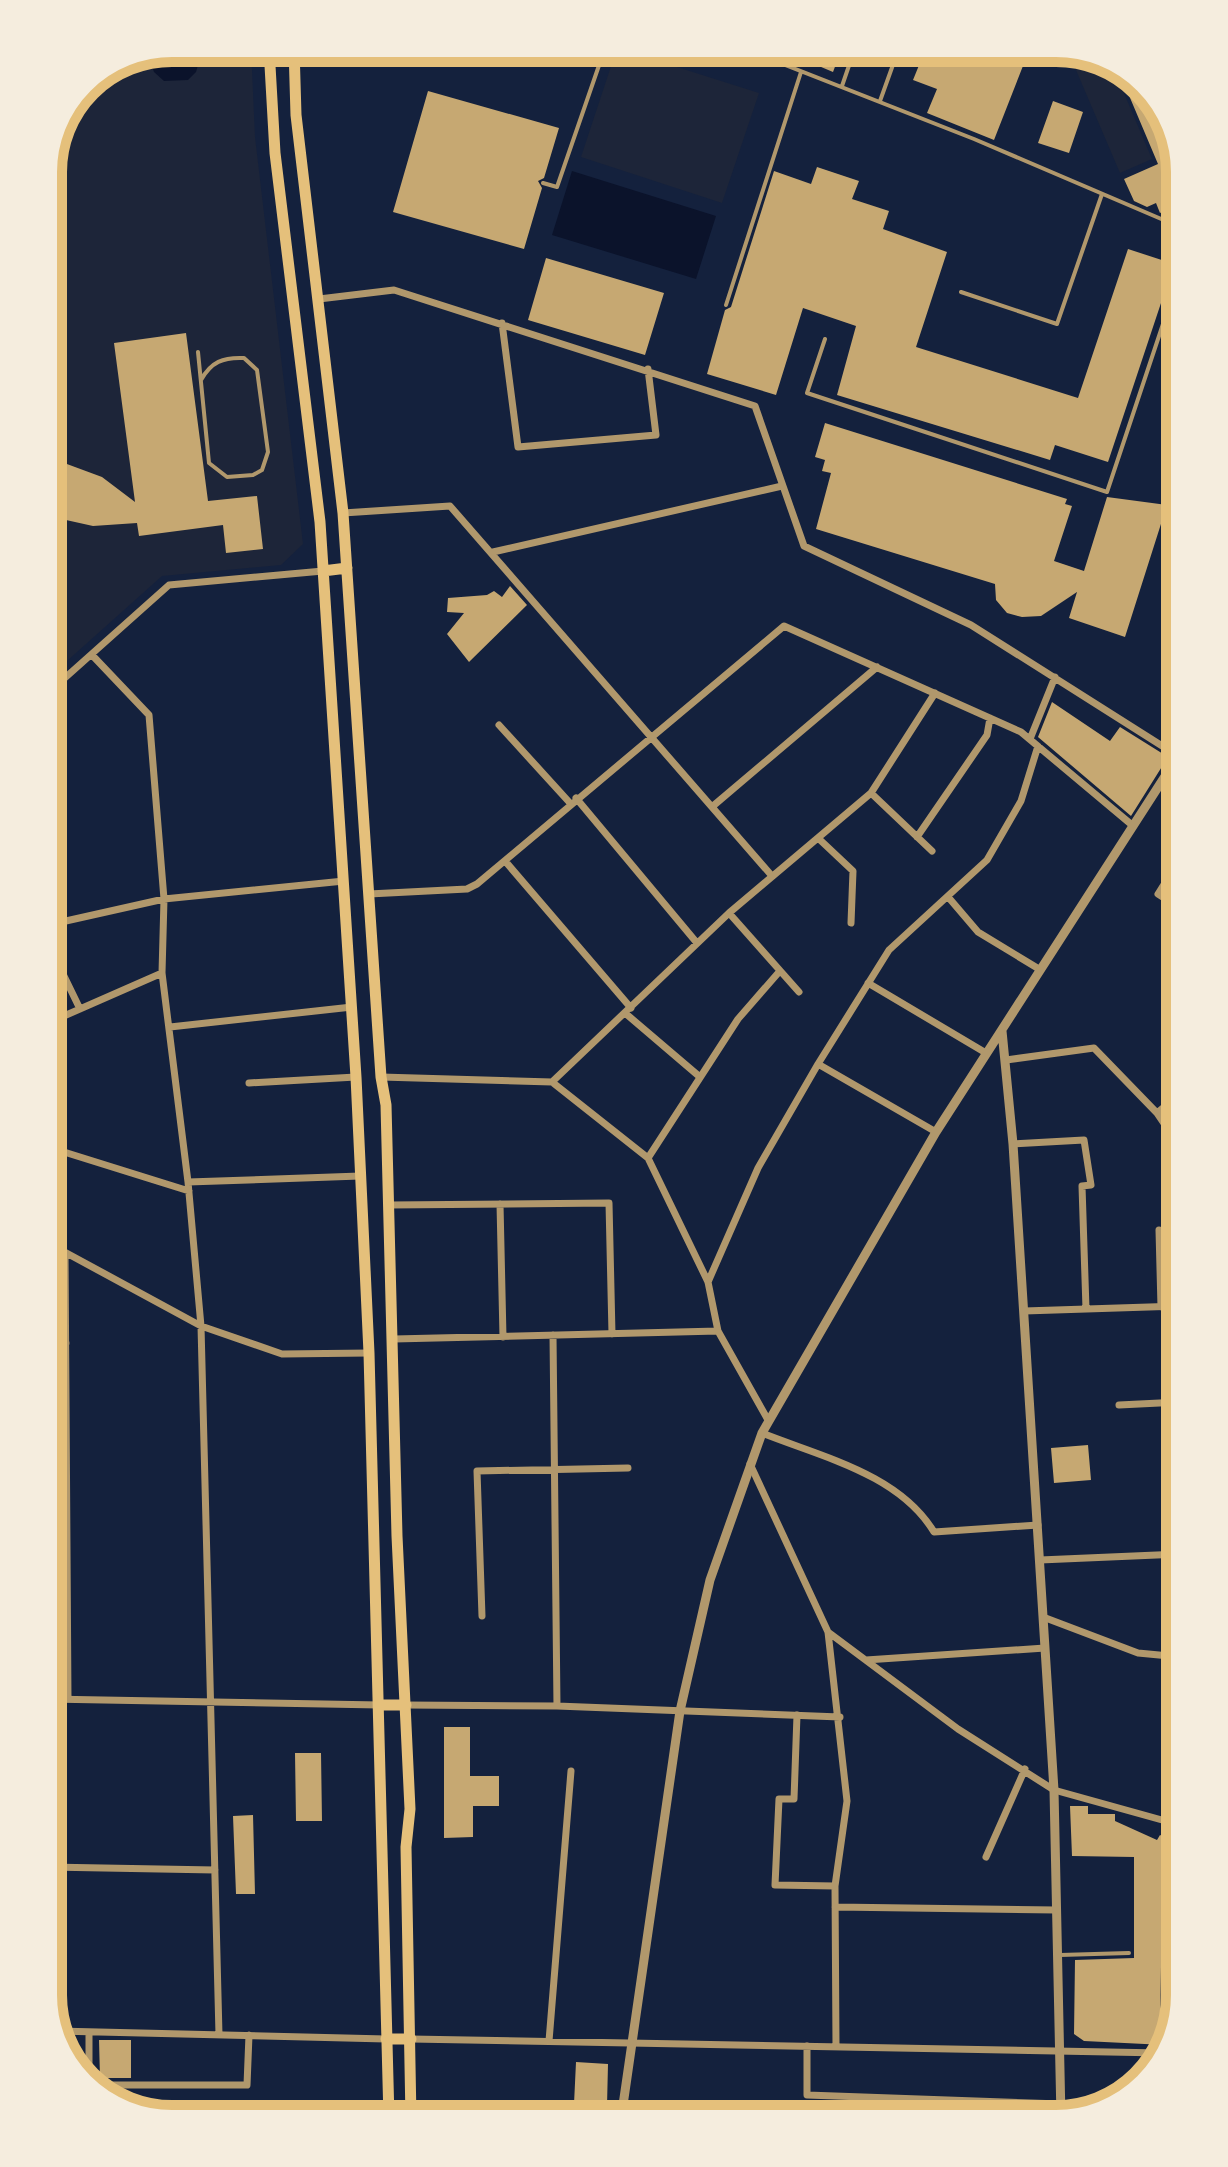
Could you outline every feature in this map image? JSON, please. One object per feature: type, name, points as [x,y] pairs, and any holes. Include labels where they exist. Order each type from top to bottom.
[{"type":"main road","points":[[270,62],[275,153],[316,477],[352,1007],[369,1353],[388,2105]]},
{"type":"main road","points":[[294,62],[296,115],[343,513],[381,1077],[386,1105],[397,1536],[406,1705],[411,2105]]},
{"type":"main road","points":[[323,571],[347,568]]},
{"type":"main road","points":[[380,1705],[406,1705]]},
{"type":"main road","points":[[386,2039],[411,2039]]},
{"type":"street","points":[[319,299],[394,290],[648,369],[755,406],[804,546],[971,625],[1166,746]]},
{"type":"street","points":[[502,323],[518,447],[656,435],[648,369]]},
{"type":"street","points":[[493,552],[782,486]]},
{"type":"street","points":[[343,513],[450,506],[772,876]]},
{"type":"street","points":[[62,681],[169,585],[323,571]]},
{"type":"street","points":[[369,894],[467,889],[505,861],[784,626],[1030,739],[1132,825]]},
{"type":"street","points":[[92,655],[149,715],[164,899],[162,973],[189,1187],[201,1326],[219,2035]]},
{"type":"street","points":[[713,806],[877,667]]},
{"type":"street","points":[[1030,739],[1055,677]]},
{"type":"street","points":[[552,1082],[729,913],[871,793],[935,693]]},
{"type":"street","points":[[917,837],[987,735],[990,718]]},
{"type":"street","points":[[499,725],[573,801],[697,943]]},
{"type":"street","points":[[708,1282],[758,1168],[818,1064],[889,950],[987,860],[1021,801],[1038,746]]},
{"type":"street","points":[[623,2105],[680,1711],[710,1580],[762,1433],[936,1132],[1166,774]]},
{"type":"street","points":[[871,793],[932,851]]},
{"type":"street","points":[[818,838],[853,871],[851,923]]},
{"type":"street","points":[[505,861],[628,1011],[700,1077]]},
{"type":"street","points":[[62,922],[164,899],[344,881]]},
{"type":"street","points":[[1166,881],[1158,894],[1166,899]]},
{"type":"street","points":[[949,898],[978,932],[1039,969]]},
{"type":"street","points":[[729,913],[799,992]]},
{"type":"street","points":[[62,972],[80,1009]]},
{"type":"street","points":[[648,1158],[738,1019],[779,972]]},
{"type":"street","points":[[62,1017],[162,973]]},
{"type":"street","points":[[868,983],[986,1053]]},
{"type":"street","points":[[170,1027],[352,1007]]},
{"type":"street","points":[[807,2046],[807,2095],[1061,2104],[1054,1790],[1013,1144],[1002,1031]]},
{"type":"street","points":[[1006,1060],[1094,1048],[1166,1126]]},
{"type":"street","points":[[818,1064],[936,1132]]},
{"type":"street","points":[[249,1083],[356,1077]]},
{"type":"street","points":[[381,1077],[552,1082],[648,1158],[708,1282],[718,1331],[768,1420]]},
{"type":"street","points":[[1157,1113],[1166,1106]]},
{"type":"street","points":[[1013,1144],[1084,1140],[1091,1185],[1082,1186],[1086,1309]]},
{"type":"street","points":[[62,1152],[189,1187],[360,1176]]},
{"type":"street","points":[[389,1205],[609,1203],[612,1334]]},
{"type":"street","points":[[500,1204],[503,1337]]},
{"type":"street","points":[[1159,1230],[1161,1307]]},
{"type":"street","points":[[62,1251],[201,1326],[282,1354],[369,1353]]},
{"type":"street","points":[[65,1253],[68,1699]]},
{"type":"street","points":[[1024,1311],[1166,1307]]},
{"type":"street","points":[[394,1339],[718,1331]]},
{"type":"street","points":[[553,1335],[557,1706]]},
{"type":"street","points":[[62,1343],[66,1343]]},
{"type":"street","points":[[1119,1405],[1166,1403]]},
{"type":"street","points":[[762,1433],[882,1482],[912,1502],[934,1532],[1038,1525]]},
{"type":"street","points":[[750,1464],[828,1632],[840,1717],[847,1801],[835,1886],[836,2046]]},
{"type":"street","points":[[482,1616],[477,1471],[628,1468]]},
{"type":"street","points":[[1040,1560],[1166,1555]]},
{"type":"street","points":[[1043,1617],[1138,1653],[1166,1656]]},
{"type":"street","points":[[828,1632],[958,1729],[1054,1790],[1166,1821]]},
{"type":"street","points":[[866,1660],[1045,1648]]},
{"type":"street","points":[[62,1699],[380,1705]]},
{"type":"street","points":[[406,1705],[557,1706],[840,1717]]},
{"type":"street","points":[[797,1715],[794,1799],[779,1799],[775,1885],[835,1886]]},
{"type":"street","points":[[986,1857],[1025,1769]]},
{"type":"street","points":[[549,2041],[571,1771]]},
{"type":"street","points":[[62,1867],[215,1870]]},
{"type":"street","points":[[835,1907],[1056,1910]]},
{"type":"street","points":[[69,2031],[386,2039]]},
{"type":"street","points":[[89,2032],[90,2068]]},
{"type":"street","points":[[107,2083],[247,2085],[249,2035]]},
{"type":"street","points":[[411,2039],[1149,2053]]},
{"type":"lane","points":[[543,183],[557,187],[600,62]]},
{"type":"lane","points":[[776,62],[880,101],[1166,221]]},
{"type":"lane","points":[[842,86],[850,62]]},
{"type":"lane","points":[[880,101],[894,62]]},
{"type":"lane","points":[[726,305],[801,72]]},
{"type":"lane","points":[[961,292],[1057,324],[1102,194]]},
{"type":"lane","points":[[825,339],[807,393],[1107,492],[1166,315]]},
{"type":"lane","points":[[198,352],[209,463],[227,477],[253,475],[262,470],[268,452],[257,370],[244,358],[221,360],[213,363],[201,380]]},
{"type":"lane","points":[[1057,1955],[1129,1953]]},
{"type":"shaded area","points":[[199,62],[196,72],[188,80],[164,81],[154,72],[151,65],[158,63]]},
{"type":"shaded area","points":[[252,62],[255,137],[303,544],[281,565],[162,576],[62,665],[62,165],[73,124],[85,105],[117,77],[158,63]]},
{"type":"shaded area","points":[[612,62],[661,62],[759,93],[722,203],[581,157]]},
{"type":"shaded area","points":[[1073,63],[1104,73],[1120,83],[1152,159],[1120,173]]},
{"type":"shaded area","points":[[572,171],[716,216],[696,279],[552,235]]},
{"type":"building","points":[[815,62],[837,62],[833,72]]},
{"type":"building","points":[[920,62],[1025,62],[994,140],[927,113],[937,89],[913,80]]},
{"type":"building","points":[[1126,87],[1147,111],[1162,144],[1166,210],[1160,213],[1156,203],[1147,207],[1134,201],[1124,179],[1158,164]]},
{"type":"building","points":[[428,91],[559,128],[544,178],[538,181],[542,188],[524,249],[393,212]]},
{"type":"building","points":[[1053,101],[1083,112],[1069,153],[1038,143]]},
{"type":"building","points":[[817,167],[859,181],[852,199],[889,211],[883,229],[947,252],[916,347],[1078,398],[1128,249],[1166,261],[1166,288],[1108,462],[1055,445],[1050,460],[837,395],[856,326],[803,308],[776,395],[707,374],[725,310],[731,307],[774,171],[811,184]]},
{"type":"building","points":[[546,258],[664,293],[645,355],[528,320]]},
{"type":"building","points":[[186,333],[208,501],[257,496],[263,549],[226,553],[223,525],[139,536],[137,523],[93,526],[62,519],[62,462],[102,477],[135,502],[114,343]]},
{"type":"building","points":[[825,423],[1067,499],[1065,504],[1072,506],[1054,561],[1084,571],[1107,497],[1166,505],[1125,637],[1069,618],[1077,592],[1041,616],[1022,617],[1007,613],[996,600],[995,584],[816,529],[831,473],[822,471],[825,460],[815,457]]},
{"type":"building","points":[[510,586],[527,605],[469,662],[447,634],[464,613],[447,612],[448,598],[487,595],[494,591],[502,597]]},
{"type":"building","points":[[1052,702],[1110,741],[1120,727],[1166,756],[1166,760],[1131,816],[1038,737]]},
{"type":"building","points":[[1088,1445],[1091,1480],[1054,1483],[1051,1448]]},
{"type":"building","points":[[444,1727],[470,1727],[470,1776],[499,1776],[499,1806],[473,1806],[473,1837],[444,1838]]},
{"type":"building","points":[[295,1753],[321,1753],[322,1821],[296,1821]]},
{"type":"building","points":[[1070,1806],[1088,1806],[1088,1814],[1115,1814],[1115,1821],[1157,1840],[1160,1835],[1166,1838],[1160,2030],[1154,2044],[1084,2041],[1074,2034],[1075,1960],[1134,1958],[1134,1857],[1072,1856]]},
{"type":"building","points":[[253,1815],[255,1894],[236,1894],[233,1816]]},
{"type":"building","points":[[99,2040],[131,2040],[131,2078],[100,2078]]},
{"type":"building","points":[[576,2062],[608,2064],[607,2105],[574,2104]]}]
